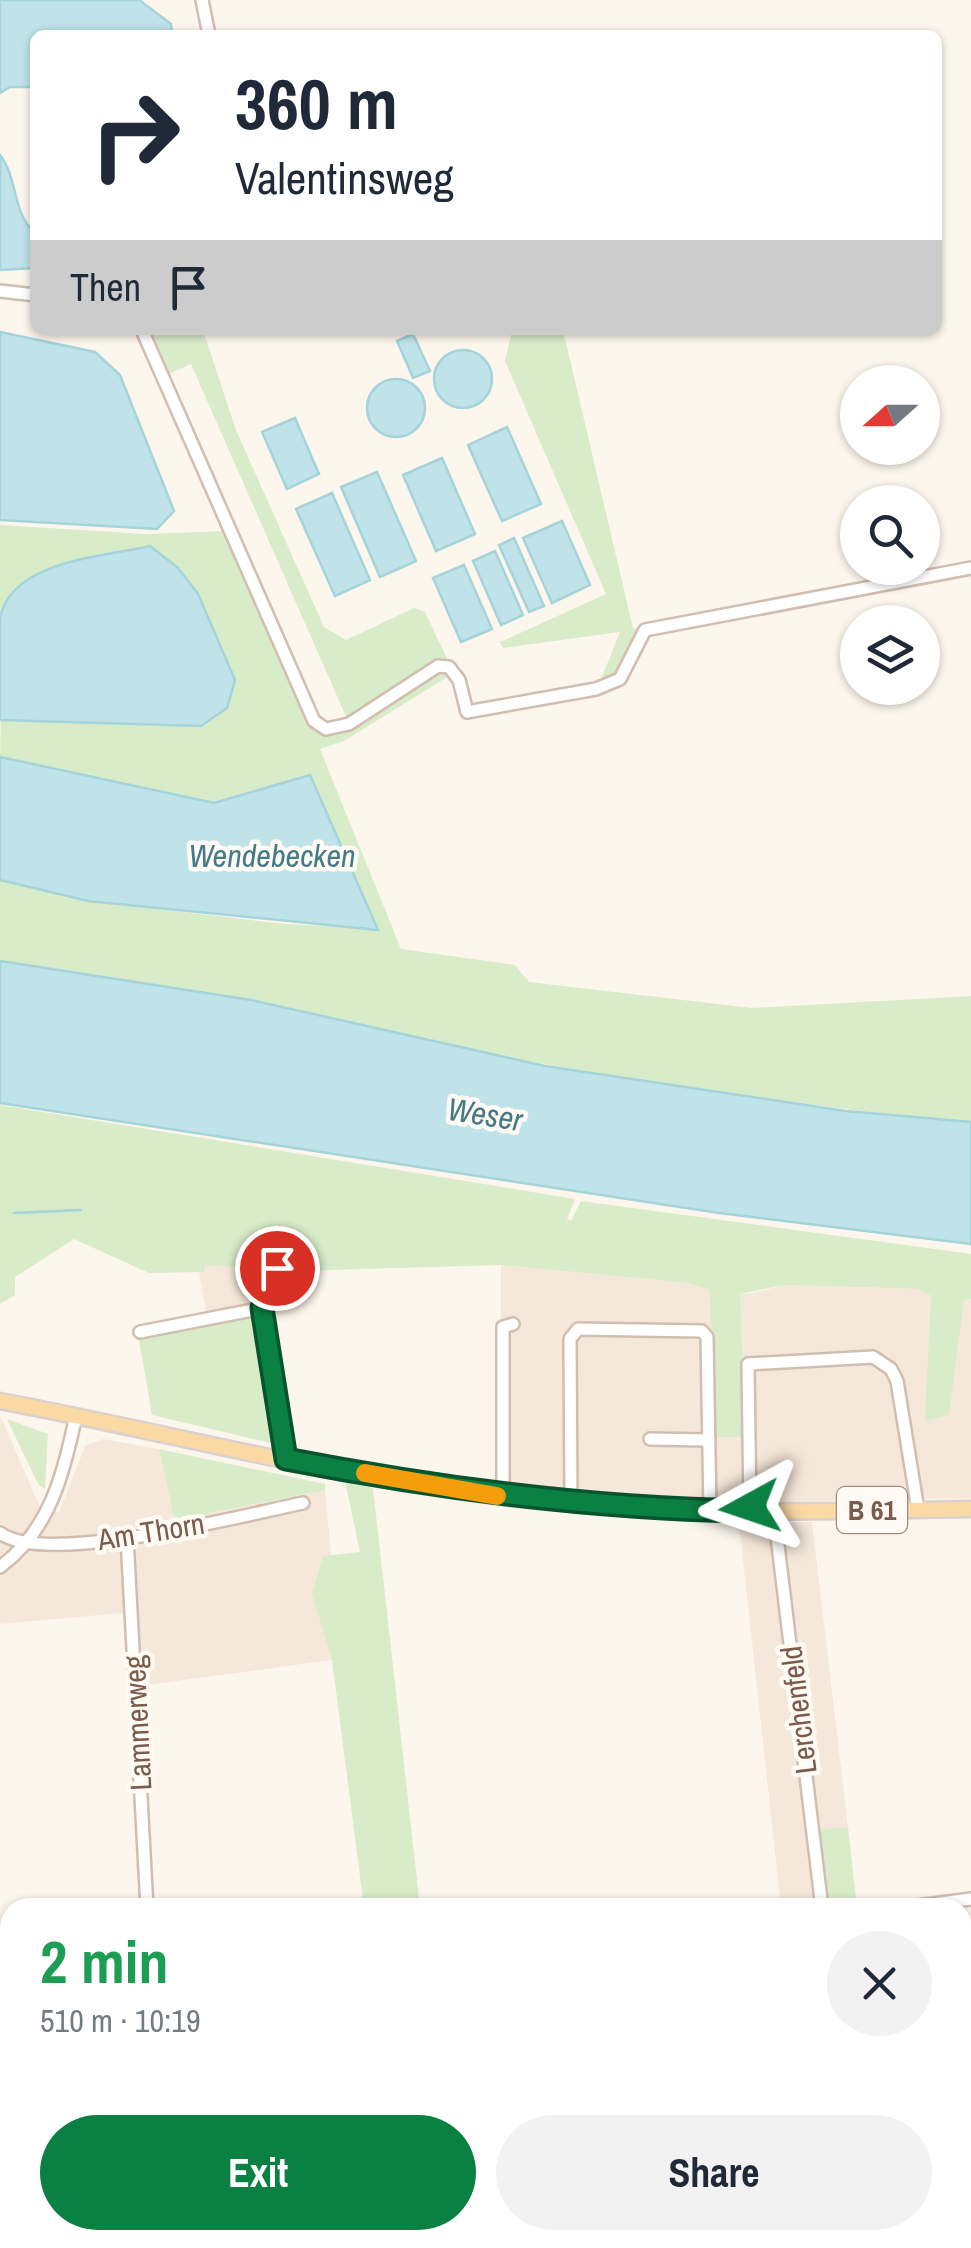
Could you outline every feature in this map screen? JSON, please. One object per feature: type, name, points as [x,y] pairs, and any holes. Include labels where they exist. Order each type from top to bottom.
[{"type":"main road","name":"B 61","points":[[7,1402],[286,1459],[503,1497],[572,1504],[774,1512],[971,1508]]},
{"type":"street","points":[[202,0],[208,30]]},
{"type":"street","points":[[0,291],[30,294]]},
{"type":"street","points":[[144,335],[314,722],[326,728],[349,724],[438,666],[449,667],[459,680],[467,712],[596,689],[620,679],[645,630],[971,568]]},
{"type":"street","points":[[277,1268],[262,1308],[286,1459]]},
{"type":"street","points":[[140,1332],[262,1308]]},
{"type":"street","points":[[503,1497],[503,1327],[514,1324]]},
{"type":"street","points":[[572,1504],[570,1339],[578,1330],[705,1333],[710,1510]]},
{"type":"street","points":[[750,1511],[748,1364],[873,1357],[891,1370],[897,1381],[918,1510]]},
{"type":"street","points":[[0,1568],[26,1544],[53,1502],[64,1474],[76,1414]]},
{"type":"street","points":[[650,1440],[709,1440]]},
{"type":"street","name":"Am Thorn","points":[[0,1533],[26,1544],[127,1538],[304,1503]]},
{"type":"street","name":"Lerchenfeld","points":[[774,1512],[821,1898]]},
{"type":"street","name":"Lammerweg","points":[[127,1538],[146,1898]]},
{"type":"shaded area","points":[[204,1265],[274,1266],[265,1281],[261,1318],[208,1322],[199,1272],[204,1272]]},
{"type":"shaded area","points":[[501,1265],[689,1283],[722,1294],[750,1294],[783,1285],[919,1289],[931,1296],[971,1299],[971,1498],[793,1502],[500,1491]]},
{"type":"shaded area","points":[[0,1415],[40,1507],[59,1513],[85,1446],[103,1439],[159,1449],[176,1520],[325,1490],[331,1555],[323,1557],[313,1594],[332,1660],[139,1686],[133,1612],[0,1624]]},
{"type":"shaded area","points":[[812,1522],[848,1827],[815,1831],[824,1898],[780,1898],[739,1523]]},
{"type":"green space","points":[[146,335],[205,335],[236,430],[324,627],[346,640],[414,608],[425,612],[450,665],[427,666],[348,721],[191,364],[164,376]]},
{"type":"green space","points":[[511,335],[564,335],[633,628],[639,629],[618,677],[599,684],[620,632],[503,648],[500,642],[606,594],[505,361]]},
{"type":"green space","points":[[0,525],[146,534],[227,531],[311,724],[327,732],[438,668],[452,674],[344,741],[320,749],[401,949],[515,965],[529,982],[752,1008],[971,996],[971,1122],[727,1093],[484,1054],[0,961],[0,880],[88,901],[285,924],[378,929],[310,775],[214,803],[0,757],[1,719],[201,726],[198,594],[178,568],[150,546],[15,590],[0,617]]},
{"type":"green space","points":[[0,1105],[575,1199],[567,1219],[571,1221],[581,1201],[971,1254],[971,1299],[964,1299],[949,1415],[925,1421],[931,1296],[919,1289],[783,1285],[740,1294],[745,1437],[713,1437],[710,1290],[689,1283],[501,1265],[296,1271],[205,1265],[204,1272],[149,1273],[74,1239],[15,1277],[15,1295],[0,1304]]},
{"type":"green space","points":[[252,1313],[261,1318],[280,1445],[152,1415],[138,1334]]},
{"type":"green space","points":[[7,1419],[48,1434],[45,1489],[38,1484]]},
{"type":"green space","points":[[159,1449],[325,1484],[325,1490],[175,1520]]},
{"type":"green space","points":[[345,1482],[373,1488],[419,1898],[363,1898],[332,1660],[312,1594],[323,1556],[360,1552]]},
{"type":"green space","points":[[848,1827],[856,1898],[824,1898],[815,1830]]},
{"type":"water","points":[[0,0],[139,0],[171,24],[172,30],[30,30],[30,87],[10,87],[0,93]]},
{"type":"water","points":[[0,155],[30,227],[30,268],[0,270]]},
{"type":"water","points":[[0,332],[95,352],[120,375],[174,511],[157,529],[0,520]]},
{"type":"water","points":[[413,335],[430,371],[413,378],[397,341]]},
{"type":"water","points":[[463,350],[484,358],[492,379],[484,400],[463,408],[442,400],[434,379],[442,358]]},
{"type":"water","points":[[396,379],[417,387],[425,408],[417,429],[396,437],[375,429],[367,408],[375,387]]},
{"type":"water","points":[[295,418],[319,474],[287,489],[262,432]]},
{"type":"water","points":[[507,427],[541,504],[502,521],[468,445]]},
{"type":"water","points":[[442,458],[475,534],[436,551],[403,475]]},
{"type":"water","points":[[377,472],[416,561],[380,577],[341,487]]},
{"type":"water","points":[[332,493],[370,580],[335,596],[296,509]]},
{"type":"water","points":[[562,521],[590,585],[552,603],[523,538]]},
{"type":"water","points":[[514,538],[544,606],[529,612],[499,545]]},
{"type":"water","points":[[150,546],[178,568],[198,594],[235,680],[227,708],[201,726],[0,720],[0,619],[7,599],[21,584],[62,564]]},
{"type":"water","points":[[495,551],[523,615],[501,625],[473,561]]},
{"type":"water","points":[[464,565],[492,629],[461,642],[433,578]]},
{"type":"water","name":"Wendebecken","points":[[0,757],[214,803],[310,775],[378,930],[88,901],[0,880]]},
{"type":"water","name":"Weser","points":[[0,961],[251,1000],[545,1066],[846,1111],[971,1122],[971,1244],[719,1213],[0,1103]]},
{"type":"waterway","points":[[14,1213],[81,1210]]},
{"type":"slow traffic","points":[[365,1473],[497,1496]]},
{"type":"route","points":[[277,1268],[268,1283],[262,1308],[286,1459],[489,1496],[641,1508],[750,1511],[750,1507]]}]
